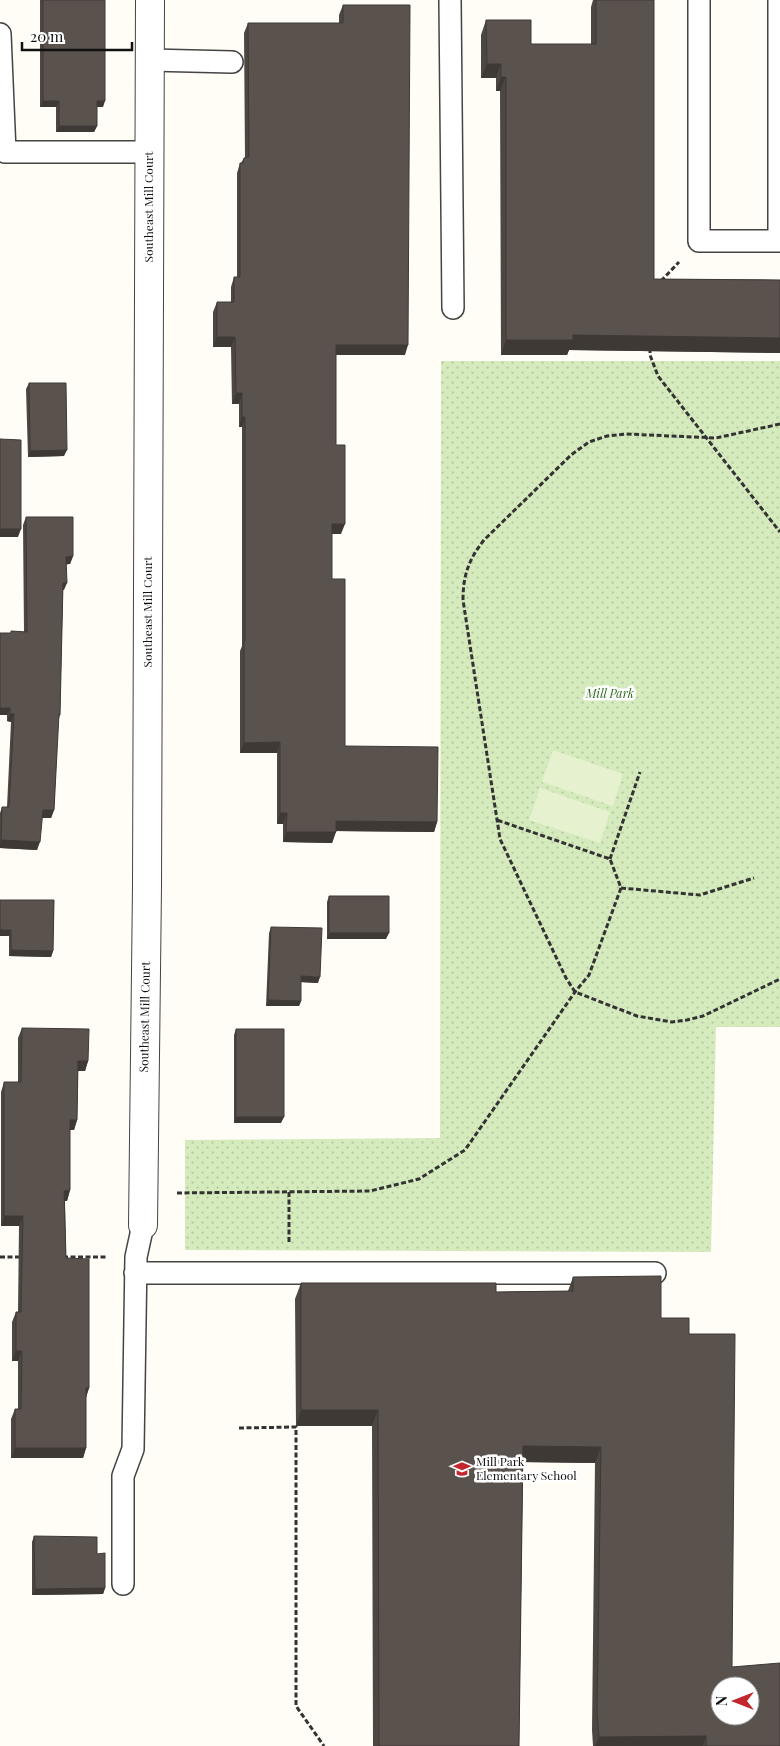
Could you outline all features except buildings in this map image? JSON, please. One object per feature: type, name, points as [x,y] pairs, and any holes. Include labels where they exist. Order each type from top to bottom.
[{"type":"street","name":"Southeast Mill Court","points":[[144,1225],[150,0]]},
{"type":"lane","points":[[450,0],[453,308]]},
{"type":"lane","points":[[699,0],[698,241],[779,241],[779,0]]},
{"type":"lane","points":[[0,34],[5,152],[149,152]]},
{"type":"lane","points":[[150,60],[232,62]]},
{"type":"lane","points":[[123,1584],[123,1476],[133,1449],[135,1265],[144,1225]]},
{"type":"lane","points":[[135,1265],[289,1272],[655,1273]]},
{"type":"path","points":[[657,286],[698,241]]},
{"type":"path","points":[[650,346],[650,354],[658,376],[780,532]]},
{"type":"path","points":[[780,424],[729,436],[706,438],[626,434],[607,436],[589,442],[560,465],[484,540],[468,566],[463,584],[463,600],[500,839],[566,978],[575,992],[637,1016],[672,1022],[703,1016],[780,979]]},
{"type":"path","points":[[144,1193],[370,1192],[420,1179],[466,1150],[575,992],[589,976],[621,888],[610,859],[640,772]]},
{"type":"path","points":[[497,820],[610,859]]},
{"type":"path","points":[[621,888],[700,895],[754,878]]},
{"type":"path","points":[[289,1192],[289,1272]]},
{"type":"path","points":[[0,1256],[29,1257]]},
{"type":"path","points":[[58,1257],[135,1265]]},
{"type":"path","points":[[239,1428],[296,1427],[296,1706],[324,1746]]},
{"type":"green space","name":"Mill Park","points":[[441,361],[780,361],[780,1027],[716,1027],[711,1252],[185,1250],[185,1140],[440,1138]]},
{"type":"green space","points":[[553,750],[623,774],[613,806],[542,782]]},
{"type":"green space","points":[[540,788],[610,812],[600,843],[529,820]]},
{"type":"place","name":"Mill Park Elementary School","points":[[462,1469]]}]
